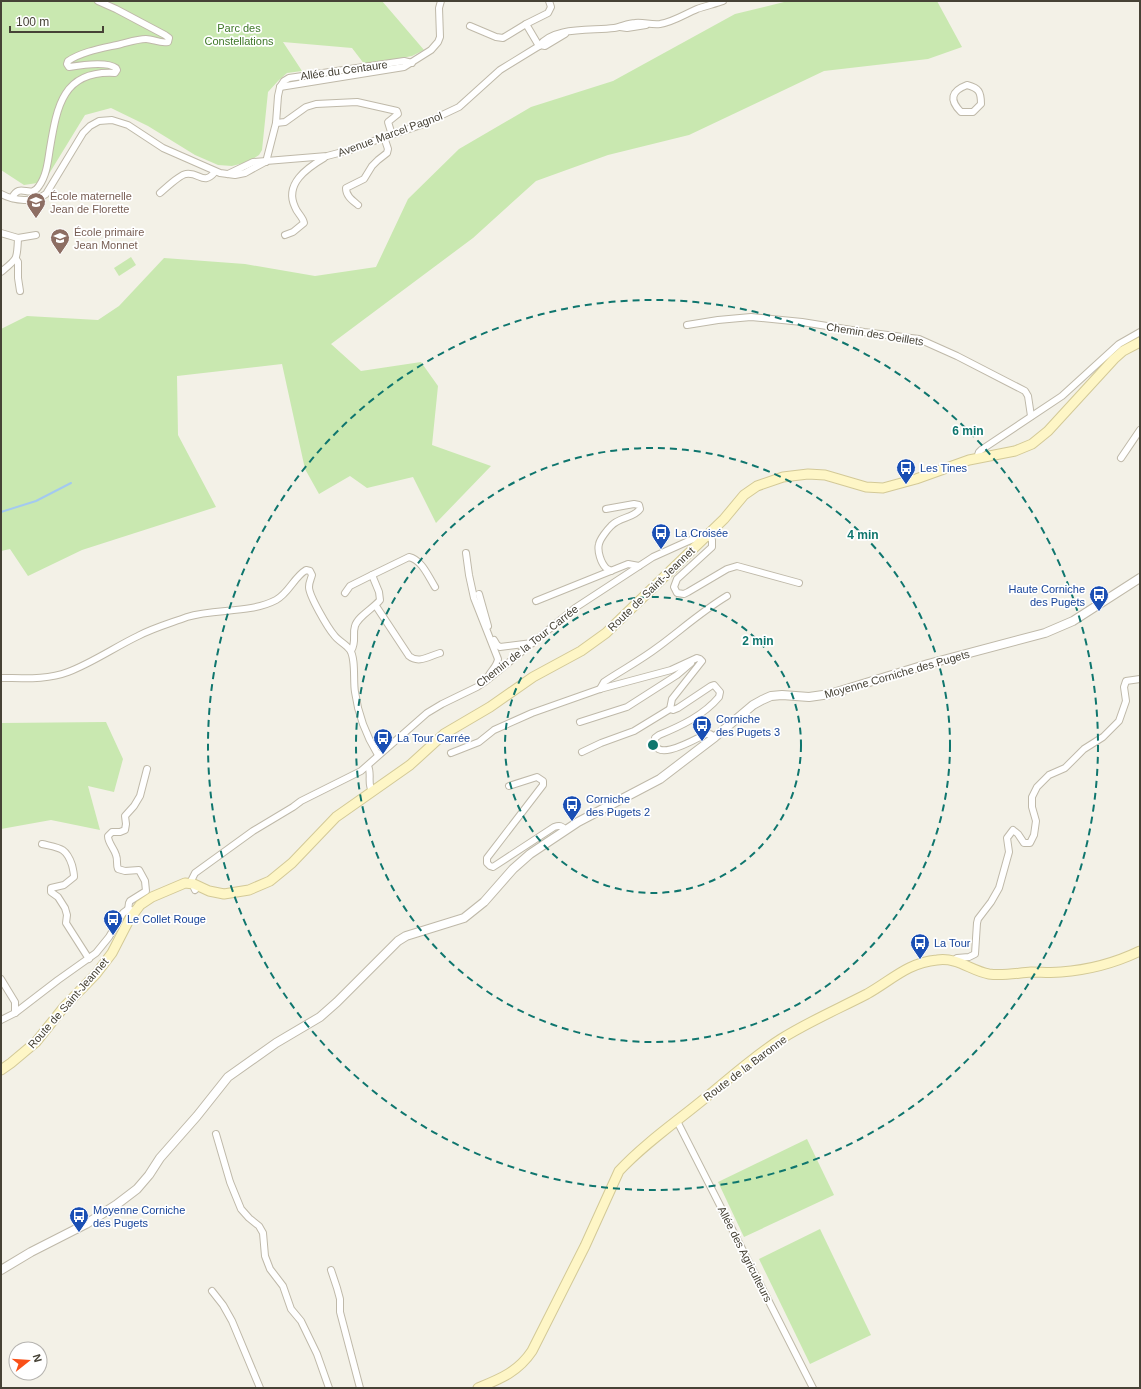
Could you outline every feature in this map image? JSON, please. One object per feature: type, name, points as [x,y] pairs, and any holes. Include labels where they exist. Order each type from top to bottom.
[{"type":"main road","name":"Route de Saint-Jeannet","points":[[1,1070],[36,1042],[64,1007],[96,974],[112,953],[131,911],[144,902],[180,885],[193,886],[219,894],[228,894],[241,892],[270,882],[292,863],[336,817],[410,765],[452,729],[490,707],[532,677],[570,658],[595,642],[617,623],[729,514],[748,492],[763,483],[777,478],[799,474],[817,474],[866,487],[883,488],[906,482],[969,460],[1015,451],[1028,446],[1037,440],[1060,419],[1114,359],[1123,351],[1140,342]]},
{"type":"main road","name":"Route de la Baronne","points":[[478,1388],[516,1370],[532,1352],[571,1276],[619,1171],[628,1161],[677,1121],[765,1051],[796,1030],[866,994],[911,966],[938,960],[962,963],[988,974],[1061,972],[1091,968],[1110,963],[1140,951]]},
{"type":"street","points":[[5,198],[19,190],[29,192],[39,187],[46,170],[58,109],[75,83],[94,74],[115,73],[117,70],[110,65],[82,64],[69,67],[67,64],[68,61],[78,55],[137,40],[145,39],[164,43],[168,42],[169,38],[165,35],[98,1]]},
{"type":"street","points":[[470,26],[496,37],[503,38],[548,13],[551,7],[550,1]]},
{"type":"street","name":"Avenue Marcel Pagnol","points":[[5,198],[35,199],[46,194],[76,144],[90,126],[100,121],[112,120],[128,125],[163,148],[215,172],[235,175],[266,162],[327,156],[355,149],[392,134],[421,125],[459,107],[500,70],[539,46],[548,37],[558,33],[618,27],[636,22],[660,24],[680,17],[696,9],[723,1]]},
{"type":"street","name":"Allée du Centaure","points":[[266,162],[276,123],[280,87],[404,67],[412,63],[431,50],[438,42],[440,36],[440,2]]},
{"type":"street","points":[[526,24],[539,46]]},
{"type":"street","points":[[967,85],[975,87],[981,95],[981,104],[972,112],[962,112],[955,105],[953,96],[958,88],[967,85]]},
{"type":"street","points":[[276,123],[285,122],[306,107],[316,104],[357,102],[397,111],[398,114],[388,122],[392,134]]},
{"type":"street","points":[[358,205],[348,196],[346,193],[346,188],[364,179],[372,166],[387,153],[388,149],[384,137]]},
{"type":"street","points":[[284,235],[293,232],[304,223],[304,220],[294,206],[292,195],[296,181],[327,156]]},
{"type":"street","points":[[301,159],[305,162],[308,170]]},
{"type":"street","points":[[160,193],[182,175],[190,174],[210,178],[215,172]]},
{"type":"street","points":[[1,233],[18,238],[36,235]]},
{"type":"street","points":[[18,238],[16,259],[18,262],[20,291]]},
{"type":"street","points":[[1,272],[16,259]]},
{"type":"street","name":"Chemin des Oeillets","points":[[688,325],[751,317],[802,322],[919,339],[957,356],[1025,391],[1028,396],[1031,416]]},
{"type":"street","points":[[977,458],[981,450],[1062,396],[1119,344],[1140,332]]},
{"type":"street","points":[[1121,458],[1140,430]]},
{"type":"street","points":[[606,509],[634,504],[639,505],[640,509],[638,513],[618,520],[611,526],[599,543],[598,549],[601,560],[606,568],[612,570]]},
{"type":"street","points":[[705,537],[712,540],[712,547],[678,579],[674,587],[677,593],[684,594],[727,569],[737,566],[799,583]]},
{"type":"street","name":"Chemin de la Tour Carrée","points":[[193,886],[192,877],[195,873],[253,831],[301,801],[353,776],[368,766],[378,755],[398,740],[427,713],[486,680],[575,608],[654,557],[693,539],[705,537]]},
{"type":"street","points":[[466,553],[474,598],[498,659],[498,664],[489,673],[486,680]]},
{"type":"street","points":[[346,593],[350,586],[409,557],[415,558],[420,563],[435,587]]},
{"type":"street","points":[[536,601],[628,564],[639,566]]},
{"type":"street","points":[[1,678],[51,676],[68,672],[139,635],[187,617],[249,608],[265,604],[277,599],[306,570],[312,575],[309,588],[311,595],[335,636],[350,651],[358,708],[372,746],[378,755]]},
{"type":"street","points":[[350,651],[355,642],[355,626],[359,619],[376,606],[380,600],[379,592],[372,575]]},
{"type":"street","name":"Moyenne Corniche des Pugets","points":[[1,1270],[31,1252],[86,1224],[137,1189],[149,1175],[160,1158],[197,1116],[228,1077],[276,1043],[320,1017],[398,941],[406,936],[464,918],[484,902],[524,859],[566,830],[604,807],[660,779],[715,737],[752,705],[771,696],[782,695],[809,697],[830,694],[928,664],[1045,633],[1085,614],[1140,578]]},
{"type":"street","points":[[479,594],[490,633],[497,645],[500,647],[532,644]]},
{"type":"street","points":[[600,690],[604,682],[658,648],[696,616],[727,596]]},
{"type":"street","points":[[376,606],[409,656],[414,660],[420,660],[440,653]]},
{"type":"street","points":[[451,753],[479,742],[494,730],[546,708],[600,690],[671,670],[693,660],[700,659],[702,661],[672,699],[670,709]]},
{"type":"street","points":[[580,722],[627,707],[677,675],[693,660]]},
{"type":"street","points":[[953,961],[957,958],[969,957],[974,954],[977,922],[999,888],[1009,852],[1007,838],[1012,830],[1018,834],[1024,843],[1030,843],[1034,835],[1036,821],[1032,807],[1032,797],[1037,787],[1049,775],[1065,768],[1084,749],[1103,737],[1119,721],[1126,701],[1124,687],[1126,681],[1140,679]]},
{"type":"street","points":[[582,752],[634,731],[670,709],[673,710],[678,708],[714,685],[720,692],[720,697],[713,704],[687,722],[659,735],[655,742],[656,746],[666,751],[680,747],[706,734],[710,734],[715,737]]},
{"type":"street","points":[[368,766],[371,773],[369,784],[372,791]]},
{"type":"street","points":[[1,1020],[15,1013],[58,980],[89,959],[103,946],[123,913],[131,911],[130,901],[146,891],[145,881],[139,870],[125,871],[118,869],[116,854],[109,842],[108,836],[112,832],[120,832],[125,830],[125,816],[140,796],[147,769]]},
{"type":"street","points":[[509,786],[537,777],[543,781],[543,785],[487,858],[490,866],[493,867],[554,827],[563,827],[566,830]]},
{"type":"street","points":[[42,844],[64,850],[69,855],[74,877],[64,885],[51,888],[51,892],[58,897],[65,908],[67,915],[66,923],[89,959]]},
{"type":"street","points":[[1,979],[15,1002],[15,1013]]},
{"type":"street","name":"Allée des Agriculteurs","points":[[677,1121],[813,1388]]},
{"type":"street","points":[[216,1134],[230,1182],[241,1209],[259,1226],[263,1233],[265,1256],[270,1269],[283,1286],[291,1309],[301,1321],[317,1354],[329,1388]]},
{"type":"street","points":[[331,1270],[340,1299],[340,1312],[360,1388]]},
{"type":"street","points":[[212,1291],[223,1305],[232,1321],[260,1388]]},
{"type":"green space","name":"Parc des Constellations","points":[[1,1],[382,1],[424,50],[412,56],[365,65],[352,48],[283,42],[302,71],[287,73],[268,92],[262,150],[259,155],[248,162],[232,166],[218,165],[195,155],[148,126],[111,108],[85,115],[44,182],[24,185],[1,170]]},
{"type":"green space","points":[[788,1],[937,1],[962,47],[928,59],[824,71],[689,135],[608,155],[536,181],[473,238],[331,344],[361,371],[421,362],[438,386],[432,445],[491,466],[436,523],[413,477],[367,488],[350,476],[319,494],[305,469],[282,364],[177,376],[178,435],[216,507],[82,550],[28,576],[10,549],[1,551],[1,329],[27,316],[98,320],[119,306],[164,258],[245,264],[315,276],[376,267],[408,199],[459,149],[531,107],[613,81],[735,14]]},
{"type":"green space","points":[[131,257],[136,265],[119,276],[114,268]]},
{"type":"green space","points":[[106,722],[123,759],[114,792],[88,786],[100,830],[51,820],[1,829],[1,723]]},
{"type":"green space","points":[[807,1139],[834,1195],[744,1237],[718,1182]]},
{"type":"green space","points":[[820,1229],[871,1335],[810,1364],[759,1259]]},
{"type":"waterway","points":[[1,512],[36,501],[71,483]]},
{"type":"place","name":"École maternelle Jean de Florette","points":[[36,219]]},
{"type":"place","name":"École primaire Jean Monnet","points":[[60,255]]},
{"type":"place","name":"Les Tines","points":[[906,485]]},
{"type":"place","name":"La Croisée","points":[[661,550]]},
{"type":"place","name":"Haute Corniche des Pugets","points":[[1099,612]]},
{"type":"place","name":"Corniche des Pugets 3","points":[[702,742]]},
{"type":"place","name":"La Tour Carrée","points":[[383,755]]},
{"type":"place","name":"Corniche des Pugets 2","points":[[572,822]]},
{"type":"place","name":"Le Collet Rouge","points":[[113,936]]},
{"type":"place","name":"La Tour","points":[[920,960]]},
{"type":"place","name":"Moyenne Corniche des Pugets","points":[[79,1233]]}]
